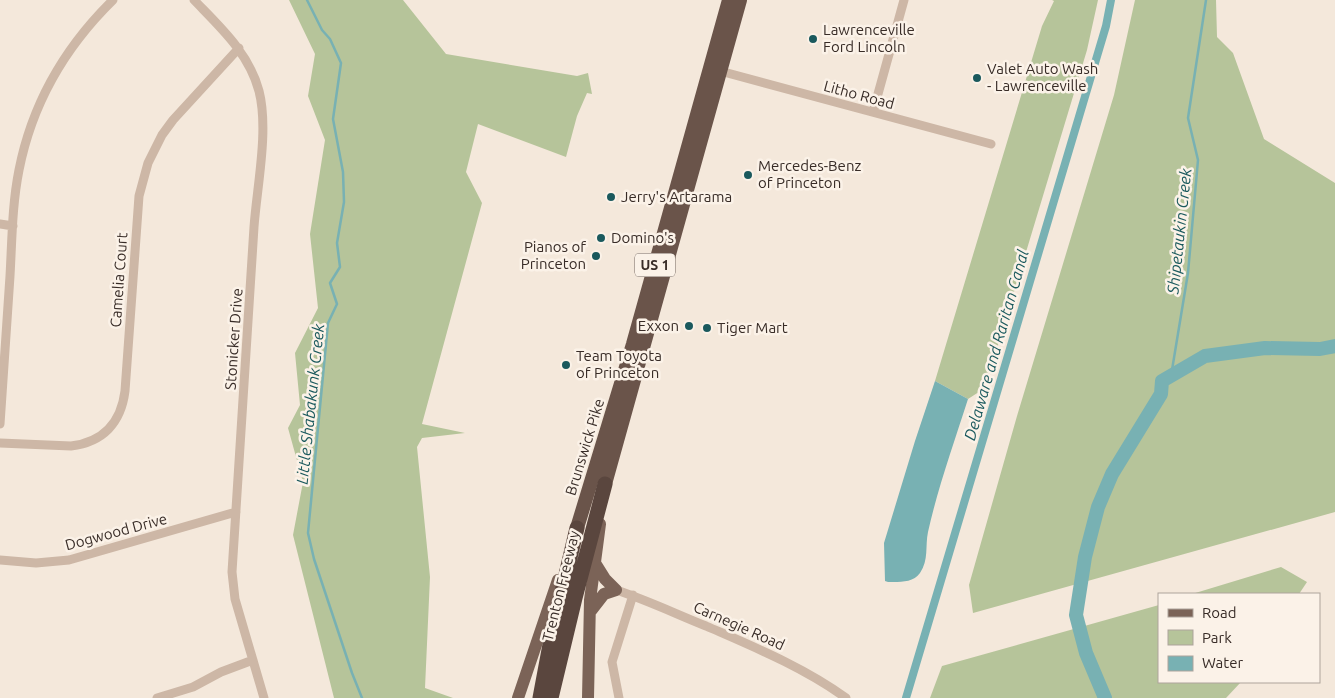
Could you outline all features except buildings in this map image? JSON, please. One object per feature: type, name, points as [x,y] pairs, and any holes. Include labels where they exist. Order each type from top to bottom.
[{"type":"highway","name":"Brunswick Pike","points":[[577,528],[633,344],[729,0]]},
{"type":"highway","name":"Brunswick Pike","points":[[605,484],[740,0]]},
{"type":"highway","name":"Trenton Freeway","points":[[551,698],[605,484]]},
{"type":"highway","name":"Trenton Freeway","points":[[540,698],[552,634],[577,528]]},
{"type":"main road","name":"Brunswick Pike","points":[[588,698],[590,612],[605,484]]},
{"type":"main road","name":"Brunswick Pike","points":[[518,698],[577,528]]},
{"type":"main road","points":[[590,612],[604,594],[616,590],[605,579],[595,563]]},
{"type":"street","points":[[0,424],[3,331],[19,171],[25,145],[41,99],[62,62],[77,40],[113,0]]},
{"type":"street","name":"Stonicker Drive","points":[[194,0],[239,48],[250,68],[259,91],[263,124],[236,512],[233,584],[235,599],[264,698]]},
{"type":"street","points":[[873,112],[904,0]]},
{"type":"street","name":"Camelia Court","points":[[0,443],[80,445],[99,437],[115,422],[124,402],[139,196],[148,163],[162,135],[173,120],[239,48]]},
{"type":"street","name":"Litho Road","points":[[720,72],[991,144]]},
{"type":"street","points":[[0,224],[13,226]]},
{"type":"street","name":"Dogwood Drive","points":[[0,560],[36,562],[70,560],[236,512]]},
{"type":"street","name":"Carnegie Road","points":[[616,590],[633,595],[760,649],[792,665],[846,698]]},
{"type":"street","points":[[619,698],[612,662],[633,595]]},
{"type":"street","points":[[157,698],[193,687],[221,672],[253,660]]},
{"type":"green space","points":[[289,0],[403,0],[446,54],[577,76],[588,73],[592,94],[587,93],[577,116],[566,157],[478,124],[466,172],[482,203],[422,424],[465,433],[422,438],[417,447],[430,577],[425,688],[453,698],[334,698],[293,535],[303,482],[288,428],[300,405],[295,353],[318,308],[310,234],[325,140],[308,96],[315,54]]},
{"type":"green space","points":[[1052,0],[1098,0],[1087,50],[985,388],[968,399],[935,381],[1042,26],[1054,1]]},
{"type":"green space","points":[[1135,0],[1216,0],[1217,37],[1233,53],[1264,139],[1335,183],[1335,512],[973,613],[969,585],[1017,416],[1114,95]]},
{"type":"green space","points":[[1281,567],[1307,582],[1300,593],[1195,593]]},
{"type":"green space","points":[[1158,605],[1158,683],[1240,683],[1226,698],[930,698],[942,666]]},
{"type":"water","points":[[935,381],[968,399],[932,515],[923,568],[914,579],[888,582],[885,581],[884,543]]},
{"type":"waterway","name":"Little Shabakunk Creek","points":[[307,0],[322,30],[330,39],[341,63],[333,119],[343,172],[344,202],[337,243],[340,267],[330,283],[337,304],[328,323],[308,533],[314,559],[362,698]]},
{"type":"waterway","name":"Delaware and Raritan Canal","points":[[906,698],[1106,26],[1111,0]]},
{"type":"waterway","name":"Shipetaukin Creek","points":[[1171,376],[1188,273],[1198,160],[1188,118],[1206,0]]},
{"type":"waterway","points":[[1105,698],[1086,653],[1076,615],[1085,557],[1098,507],[1112,474],[1161,394],[1162,381],[1205,356],[1265,348],[1320,349],[1335,346]]},
{"type":"place","name":"Lawrenceville Ford Lincoln","points":[[813,39]]},
{"type":"place","name":"Valet Auto Wash - Lawrenceville","points":[[977,78]]},
{"type":"place","name":"Mercedes-Benz of Princeton","points":[[748,175]]},
{"type":"place","name":"Jerry's Artarama","points":[[611,197]]},
{"type":"place","name":"Domino's","points":[[601,238]]},
{"type":"place","name":"Pianos of Princeton","points":[[596,256]]},
{"type":"place","name":"Exxon","points":[[689,326]]},
{"type":"place","name":"Tiger Mart","points":[[707,328]]},
{"type":"place","name":"Team Toyota of Princeton","points":[[566,365]]}]
